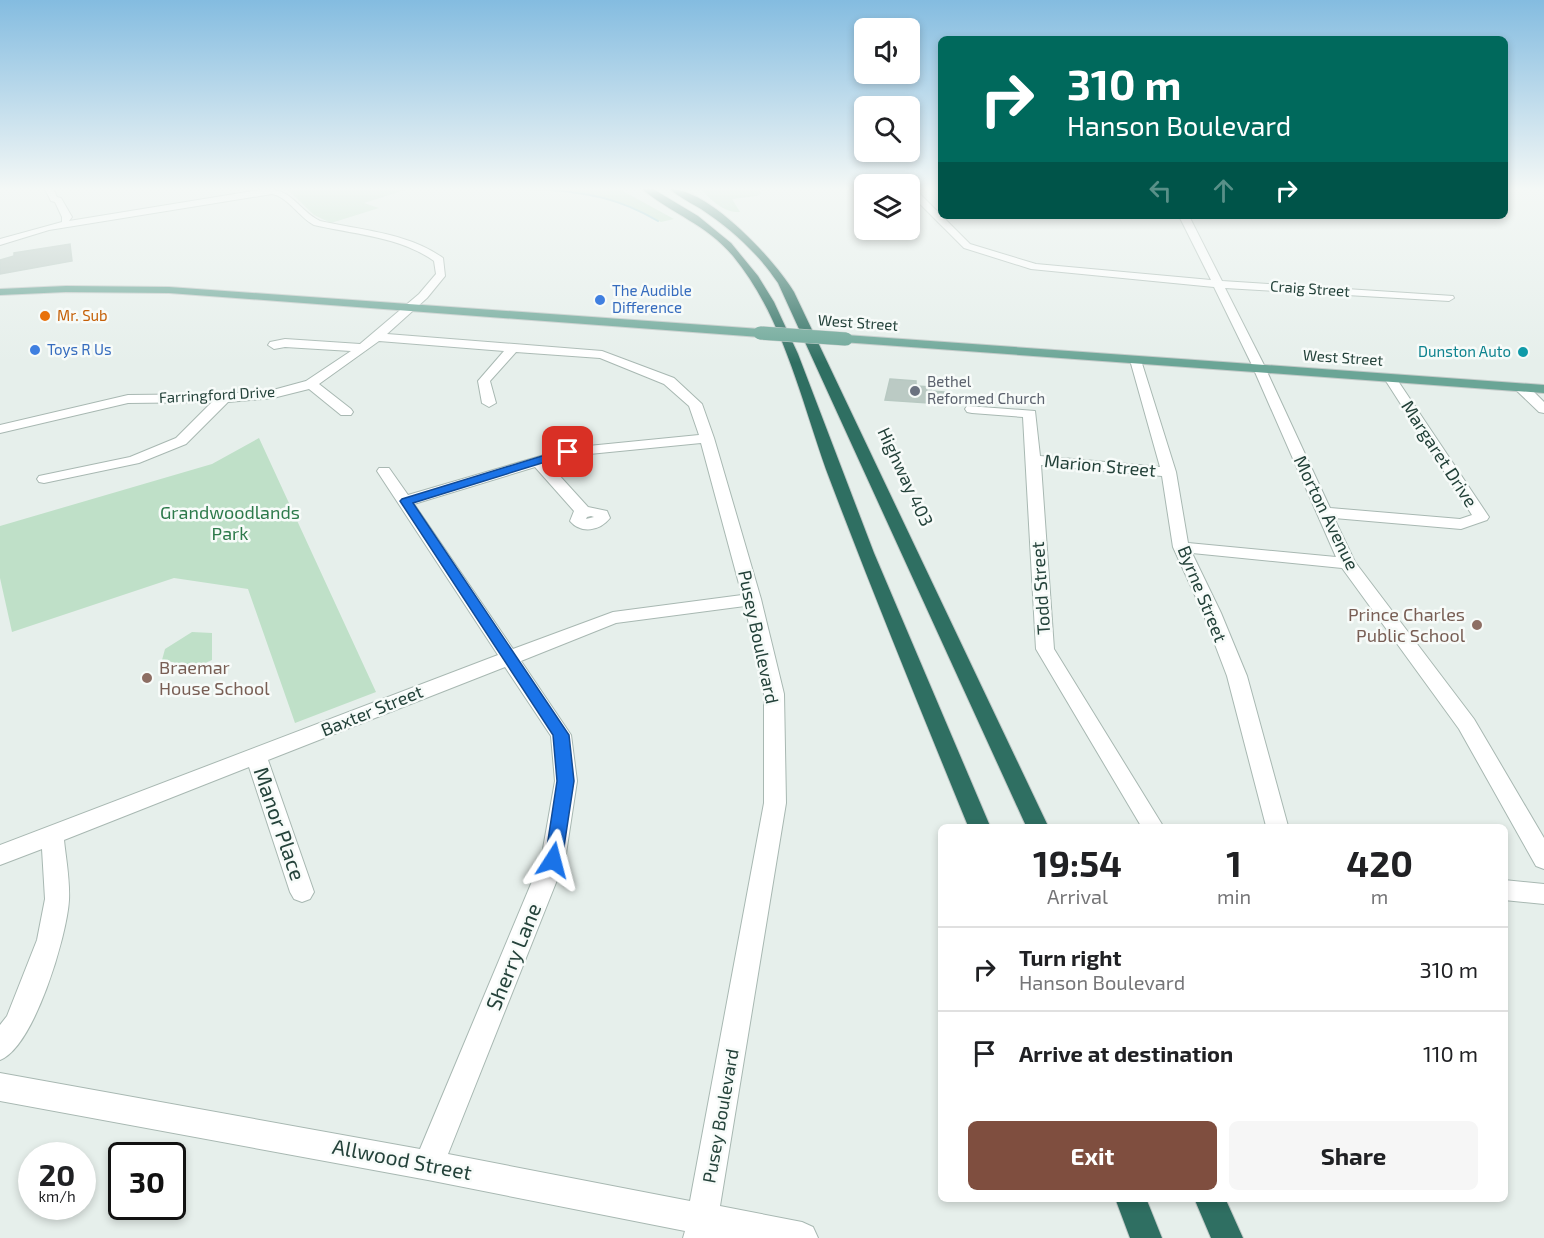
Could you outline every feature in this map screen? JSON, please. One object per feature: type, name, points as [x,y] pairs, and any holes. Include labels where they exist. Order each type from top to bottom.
[{"type":"highway","points":[[728,247],[736,254],[771,305],[787,342],[830,461],[978,824]]},
{"type":"highway","name":"Highway 403","points":[[754,247],[778,275],[796,306],[1036,824]]},
{"type":"highway","points":[[1132,1202],[1146,1238]]},
{"type":"highway","points":[[1211,1202],[1227,1238]]},
{"type":"main road","name":"West Street","points":[[0,290],[170,290],[1544,389]]},
{"type":"street","name":"Farringford Drive","points":[[0,429],[128,399],[224,398],[273,394],[311,384],[370,343],[433,287],[441,274],[441,267],[434,256],[417,247]]},
{"type":"street","name":"Craig Street","points":[[970,247],[1035,267],[1219,284],[1449,298]]},
{"type":"street","name":"Morton Avenue","points":[[1200,247],[1260,369],[1347,563],[1467,724],[1544,859]]},
{"type":"street","name":"Pusey Boulevard","points":[[274,345],[370,343],[602,355],[669,381],[695,404],[707,438],[752,598],[774,694],[775,803],[701,1228]]},
{"type":"street","points":[[489,403],[484,381],[512,349]]},
{"type":"street","name":"Byrne Street","points":[[1136,360],[1169,472],[1181,547],[1212,613],[1237,676],[1276,824]]},
{"type":"street","name":"Margaret Drive","points":[[1324,512],[1461,524],[1481,517],[1390,378]]},
{"type":"street","points":[[311,384],[346,412]]},
{"type":"street","points":[[1522,388],[1544,410]]},
{"type":"street","points":[[44,479],[134,460],[181,441],[224,398]]},
{"type":"street","name":"Todd Street","points":[[972,410],[1030,414],[1045,649],[1151,824]]},
{"type":"street","points":[[406,501],[568,452],[707,438]]},
{"type":"street","points":[[537,460],[584,512]]},
{"type":"street","name":"Marion Street","points":[[1032,460],[1169,472]]},
{"type":"street","name":"Sherry Lane","points":[[384,471],[561,735],[566,781],[553,860],[428,1165]]},
{"type":"street","points":[[1181,547],[1347,563]]},
{"type":"street","name":"Baxter Street","points":[[0,855],[256,757],[508,656],[612,618],[752,598]]},
{"type":"street","name":"Manor Place","points":[[256,757],[302,892]]},
{"type":"street","points":[[0,1047],[17,1025],[50,940],[57,899],[52,834]]},
{"type":"street","points":[[1508,890],[1544,894]]},
{"type":"street","name":"Allwood Street","points":[[0,1087],[428,1165],[701,1228],[802,1238]]},
{"type":"green space","name":"Grandwoodlands Park","points":[[259,438],[376,692],[295,723],[248,589],[174,578],[12,632],[0,578],[0,526],[212,464]]},
{"type":"green space","points":[[192,632],[212,633],[212,660],[196,667],[162,660],[165,649]]},
{"type":"building","points":[[53,247],[70,247],[72,261],[0,274],[0,260],[14,256],[14,253]]},
{"type":"building","name":"Bethel Reformed Church","points":[[890,379],[916,381],[916,386],[932,387],[931,391],[944,392],[943,404],[885,400]]},
{"type":"place","name":"The Audible Difference","points":[[600,300]]},
{"type":"place","name":"Mr. Sub","points":[[45,316]]},
{"type":"place","name":"Toys R Us","points":[[35,350]]},
{"type":"place","name":"Dunston Auto","points":[[1523,352]]},
{"type":"place","name":"Bethel Reformed Church","points":[[915,391]]},
{"type":"place","name":"Prince Charles Public School","points":[[1477,625]]},
{"type":"place","name":"Braemar House School","points":[[147,678]]},
{"type":"route","points":[[553,860],[566,781],[561,735],[406,501],[568,452]]}]
